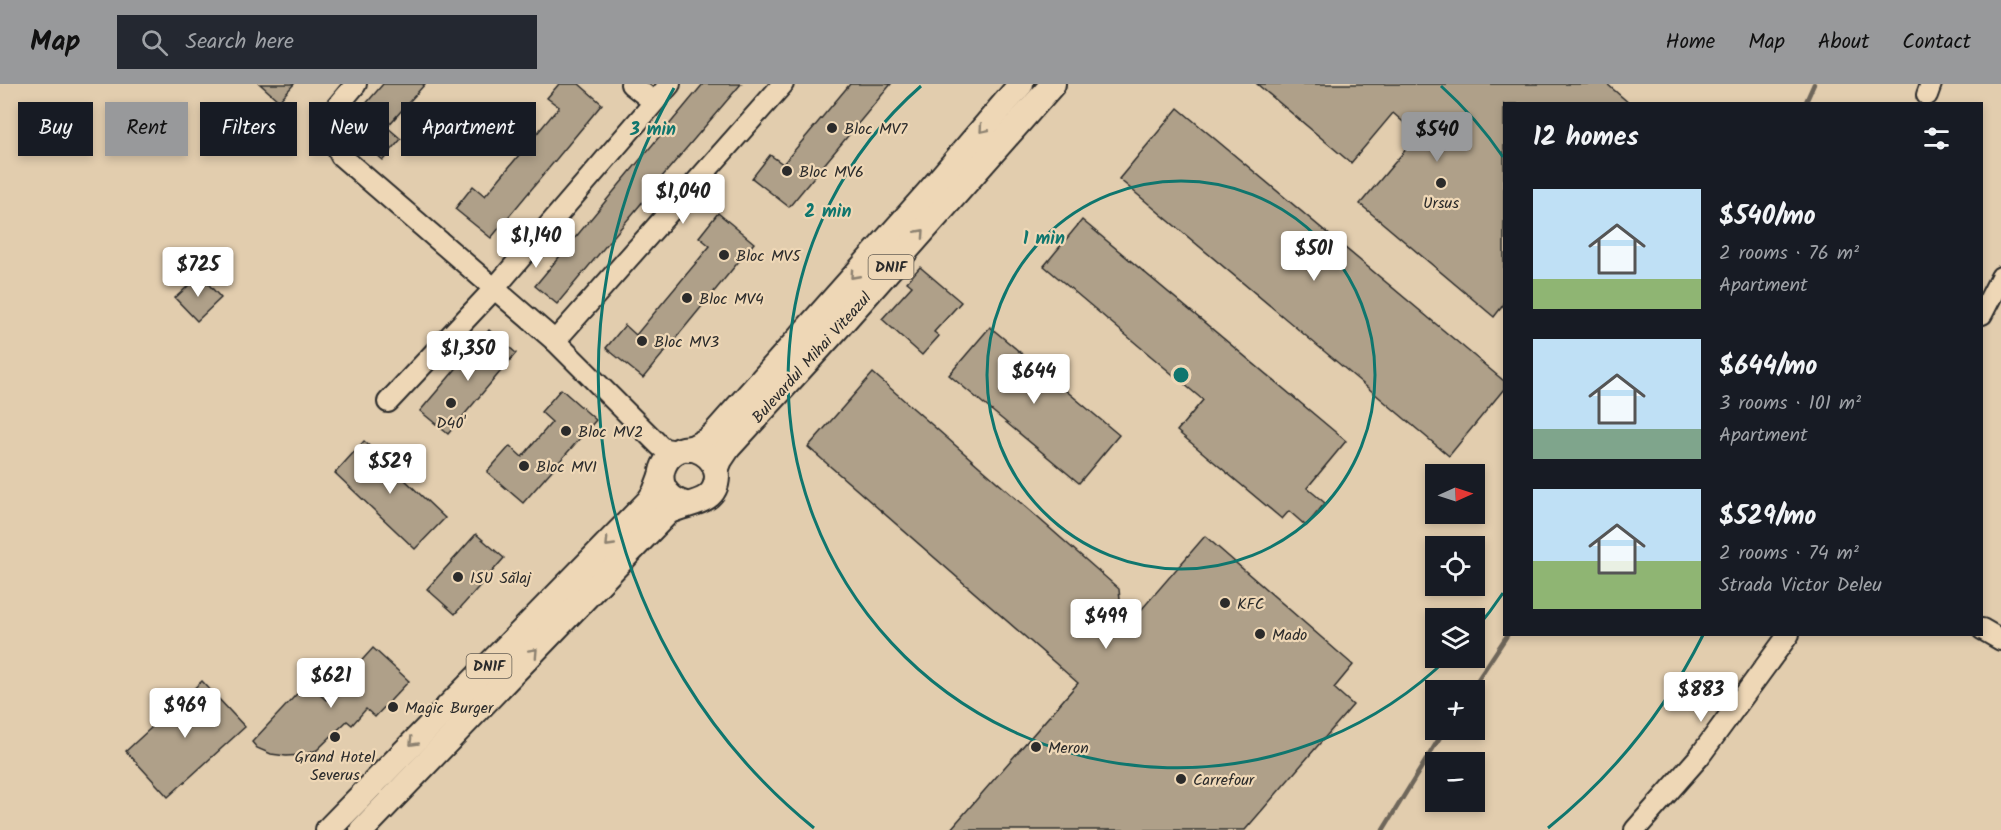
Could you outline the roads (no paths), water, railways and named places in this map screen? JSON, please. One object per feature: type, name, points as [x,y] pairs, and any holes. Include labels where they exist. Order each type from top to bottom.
[{"type":"main road","name":"Bulevardul Mihai Viteazul","points":[[671,457],[701,444],[715,433],[928,193],[1021,84]]},
{"type":"main road","name":"Bulevardul Mihai Viteazul","points":[[362,830],[668,512],[685,504],[698,503],[709,496],[716,484],[716,470],[728,448],[834,332],[1053,84]]},
{"type":"main road","points":[[685,504],[677,502],[665,491],[671,457],[699,451],[706,455],[716,470]]},
{"type":"main road","name":"DN1F","points":[[328,830],[649,501],[671,457]]},
{"type":"main road","points":[[491,663],[509,679]]},
{"type":"street","points":[[356,84],[330,116],[330,137],[341,156],[555,341],[671,457]]},
{"type":"street","points":[[631,84],[654,102]]},
{"type":"street","points":[[388,402],[495,289],[670,84]]},
{"type":"street","points":[[555,341],[776,86]]},
{"type":"street","points":[[1983,312],[2001,278]]},
{"type":"street","points":[[1983,630],[2001,640]]},
{"type":"street","points":[[1635,830],[1699,757],[1788,636]]},
{"type":"waterway","points":[[1806,102],[1814,84]]},
{"type":"waterway","points":[[1478,680],[1507,636]]},
{"type":"waterway","points":[[1383,830],[1438,740]]},
{"type":"place","name":"Bloc MV7","points":[[832,128]]},
{"type":"place","name":"Bloc MV6","points":[[787,171]]},
{"type":"place","name":"Ursus","points":[[1441,183]]},
{"type":"place","name":"Bloc MV5","points":[[724,255]]},
{"type":"place","name":"Bloc MV4","points":[[687,298]]},
{"type":"place","name":"Bloc MV3","points":[[642,341]]},
{"type":"place","name":"D40'","points":[[451,403]]},
{"type":"place","name":"Bloc MV2","points":[[566,431]]},
{"type":"place","name":"Bloc MV1","points":[[524,466]]},
{"type":"place","name":"ISU Sălaj","points":[[458,577]]},
{"type":"place","name":"KFC","points":[[1225,603]]},
{"type":"place","name":"Mado","points":[[1260,634]]},
{"type":"place","name":"Magic Burger","points":[[393,707]]},
{"type":"place","name":"Grand Hotel Severus","points":[[335,737]]},
{"type":"place","name":"Meron","points":[[1036,747]]},
{"type":"place","name":"Carrefour","points":[[1181,779]]}]
